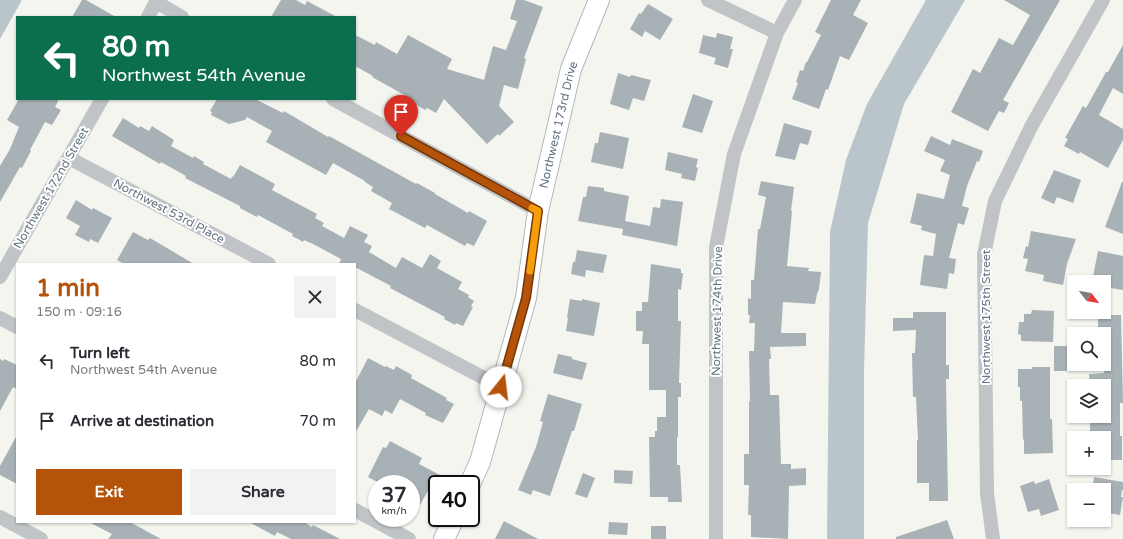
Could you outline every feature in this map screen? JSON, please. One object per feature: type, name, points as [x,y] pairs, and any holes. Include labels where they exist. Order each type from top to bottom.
[{"type":"street","name":"Northwest 173rd Drive","points":[[474,475],[480,462],[526,298],[538,211],[571,68],[599,0]]},
{"type":"street","points":[[708,0],[777,33]]},
{"type":"street","name":"Northwest 174th Drive","points":[[716,539],[716,247],[734,154],[777,33],[795,0]]},
{"type":"street","name":"Northwest 175th Street","points":[[993,539],[987,493],[984,255],[995,201],[1032,125],[1103,0]]},
{"type":"street","points":[[148,16],[156,1],[180,16]]},
{"type":"street","name":"Northwest 172nd Street","points":[[0,277],[101,100]]},
{"type":"street","points":[[335,100],[538,211]]},
{"type":"street","name":"Northwest 53rd Place","points":[[68,158],[267,263]]},
{"type":"street","points":[[356,311],[501,387]]},
{"type":"street","points":[[0,318],[16,326]]},
{"type":"street","points":[[356,511],[409,539]]},
{"type":"street","points":[[0,517],[41,539]]},
{"type":"street","points":[[444,539],[450,527]]},
{"type":"shaded area","points":[[0,0],[22,0],[0,39]]},
{"type":"shaded area","points":[[926,0],[965,0],[904,104],[868,223],[864,372],[864,539],[827,539],[830,232],[846,160],[867,104]]},
{"type":"building","points":[[82,0],[86,0],[114,16],[73,16]]},
{"type":"building","points":[[281,0],[296,0],[305,5],[307,1],[335,16],[272,16]]},
{"type":"building","points":[[516,0],[524,0],[543,7],[524,58],[526,59],[518,89],[504,85],[499,106],[514,122],[499,136],[498,134],[487,144],[444,99],[436,113],[427,108],[425,110],[407,99],[408,97],[356,67],[356,36],[375,45],[376,42],[397,54],[408,35],[452,59],[447,69],[484,80],[493,46],[506,50],[517,21],[510,19]]},
{"type":"building","points":[[831,0],[861,0],[853,15],[868,23],[849,60],[840,56],[828,90],[826,89],[819,109],[792,99],[798,83],[796,82],[800,70],[803,71],[806,62],[821,35],[815,32]]},
{"type":"building","points":[[1004,0],[1060,0],[1003,100],[1009,103],[1004,113],[999,111],[988,131],[951,112],[973,69],[980,73],[999,38],[1013,45],[1030,15]]},
{"type":"building","points":[[648,4],[673,19],[660,40],[645,31],[642,37],[630,29],[639,13],[641,14]]},
{"type":"building","points":[[717,33],[733,37],[730,49],[733,49],[728,68],[714,64],[716,58],[699,53],[703,35],[716,38]]},
{"type":"building","points":[[1123,45],[1123,94],[1113,88],[1099,115],[1123,129],[1123,140],[1108,168],[1080,152],[1079,154],[1064,146],[1068,139],[1065,138],[1083,106],[1086,108]]},
{"type":"building","points":[[618,73],[630,77],[631,75],[651,80],[644,101],[633,98],[629,110],[610,104]]},
{"type":"building","points":[[693,94],[713,101],[702,133],[682,127]]},
{"type":"building","points":[[18,100],[58,100],[55,107],[61,110],[52,125],[45,122],[22,168],[20,167],[0,202],[0,166],[10,149],[19,127],[7,120]]},
{"type":"building","points":[[216,100],[257,100],[283,113],[284,111],[328,137],[329,136],[416,184],[417,183],[468,213],[469,211],[487,221],[474,246],[467,243],[465,246],[427,225],[425,228],[389,209],[392,203],[371,191],[373,187],[333,163],[326,175],[266,142],[272,131],[247,117],[245,120],[229,124],[211,115],[212,112],[210,111]]},
{"type":"building","points":[[123,118],[139,128],[140,126],[149,131],[152,126],[174,140],[171,146],[193,158],[194,156],[204,162],[203,164],[231,179],[240,165],[275,184],[272,190],[317,214],[315,218],[324,223],[322,226],[344,238],[350,226],[368,235],[364,242],[372,246],[369,252],[396,268],[402,257],[422,268],[430,254],[441,261],[437,268],[462,282],[458,289],[469,295],[468,297],[474,301],[471,306],[473,307],[463,326],[456,323],[455,325],[444,319],[445,317],[390,288],[391,286],[356,268],[356,263],[339,263],[341,259],[313,244],[304,240],[303,242],[292,236],[293,234],[258,215],[257,217],[240,208],[240,206],[185,178],[186,176],[161,162],[160,164],[112,136]]},
{"type":"building","points":[[784,123],[812,131],[808,145],[800,143],[795,160],[775,156]]},
{"type":"building","points":[[600,132],[629,138],[623,169],[591,162],[595,143],[598,143]]},
{"type":"building","points":[[931,136],[950,145],[952,139],[983,151],[979,162],[977,161],[967,186],[962,206],[969,208],[964,225],[958,223],[949,258],[956,259],[954,274],[949,273],[947,289],[920,285],[924,255],[933,256],[936,234],[921,230],[922,226],[910,223],[917,193],[944,199],[950,175],[940,171],[945,160],[924,151]]},
{"type":"building","points":[[668,152],[698,159],[696,167],[698,168],[695,181],[681,178],[682,174],[665,170]]},
{"type":"building","points":[[1054,170],[1081,180],[1073,203],[1057,197],[1054,204],[1041,198]]},
{"type":"building","points":[[761,181],[794,187],[787,266],[809,268],[808,271],[821,272],[815,304],[783,302],[781,333],[806,333],[806,346],[770,347],[770,395],[779,395],[781,464],[791,464],[791,469],[806,468],[806,485],[789,486],[788,539],[751,537],[751,515],[748,515],[749,485],[744,485],[744,454],[749,454],[749,351],[754,351],[755,323],[749,323],[750,315],[748,315],[748,298],[751,299],[751,280],[754,280],[758,229],[760,229],[766,197],[758,195]]},
{"type":"building","points":[[1123,182],[1123,234],[1105,227]]},
{"type":"building","points":[[588,186],[604,188],[604,191],[629,196],[625,221],[650,226],[653,207],[660,208],[661,199],[683,202],[677,246],[622,235],[623,229],[578,221],[583,197],[586,197]]},
{"type":"building","points":[[76,200],[92,210],[93,208],[112,218],[98,243],[90,239],[89,242],[75,235],[80,226],[66,218]]},
{"type":"building","points":[[1031,231],[1076,239],[1067,264],[1063,285],[1043,281],[1044,275],[1025,271],[1028,259],[1023,258],[1026,246],[1028,247]]},
{"type":"building","points":[[133,232],[148,240],[150,238],[192,263],[122,263],[117,260]]},
{"type":"building","points":[[577,250],[607,255],[603,273],[586,270],[585,277],[571,274]]},
{"type":"building","points":[[1098,251],[1123,256],[1123,290],[1111,288],[1111,275],[1093,275]]},
{"type":"building","points":[[651,264],[681,269],[681,273],[683,273],[681,290],[678,289],[678,321],[681,321],[679,383],[681,383],[681,397],[678,397],[677,437],[677,465],[680,465],[682,502],[668,502],[668,497],[650,497],[649,437],[655,437],[655,431],[657,431],[657,417],[666,417],[666,390],[649,390],[649,344],[642,344],[643,331],[636,331],[636,311],[642,311],[642,302],[648,302]]},
{"type":"building","points":[[570,299],[582,301],[582,299],[600,303],[594,336],[566,331]]},
{"type":"building","points":[[1032,310],[1054,311],[1053,342],[1021,341],[1021,335],[1018,334],[1019,322],[1024,322],[1024,314],[1031,314]]},
{"type":"building","points":[[913,312],[946,312],[946,365],[949,365],[949,379],[946,379],[948,501],[929,501],[929,483],[917,483],[918,440],[916,397],[913,397],[912,353],[915,353],[916,330],[893,331],[893,318],[913,318]]},
{"type":"building","points":[[1111,315],[1121,315],[1123,403],[1120,403],[1120,436],[1122,436],[1122,460],[1111,460],[1111,431],[1090,431],[1090,423],[1111,423],[1111,379],[1089,379],[1089,374],[1111,371],[1111,327],[1098,327],[1098,319],[1111,319]]},
{"type":"building","points":[[1054,346],[1067,346],[1067,371],[1054,371]]},
{"type":"building","points":[[558,354],[572,357],[572,359],[587,363],[582,380],[553,373]]},
{"type":"building","points":[[368,358],[394,370],[396,366],[412,375],[411,378],[447,398],[446,400],[454,404],[443,423],[425,415],[426,413],[400,399],[392,414],[385,410],[382,416],[369,409],[356,431],[356,381]]},
{"type":"building","points":[[0,359],[3,361],[4,359],[16,365],[16,388],[13,387],[0,411]]},
{"type":"building","points":[[1032,367],[1050,367],[1050,419],[1052,419],[1053,453],[1024,454],[1022,401],[1020,401],[1020,387],[1018,387],[1018,369],[1032,369]]},
{"type":"building","points":[[548,394],[582,404],[574,431],[572,431],[550,496],[533,490],[531,495],[518,490],[536,447],[543,422],[540,421]]},
{"type":"building","points":[[16,437],[16,483],[0,475],[0,466]]},
{"type":"building","points":[[390,441],[422,458],[419,464],[440,475],[428,475],[428,491],[420,505],[420,475],[369,475],[383,447],[386,448]]},
{"type":"building","points":[[614,470],[633,471],[632,484],[614,483]]},
{"type":"building","points":[[583,473],[595,478],[587,498],[575,494]]},
{"type":"building","points":[[1094,477],[1123,482],[1121,497],[1123,497],[1120,515],[1111,514],[1111,483],[1093,483]]},
{"type":"building","points":[[1049,479],[1059,510],[1041,516],[1039,509],[1028,512],[1020,486],[1034,481],[1035,484]]},
{"type":"building","points":[[947,520],[954,539],[896,539],[896,537]]},
{"type":"building","points":[[504,521],[538,539],[495,539]]},
{"type":"building","points":[[609,522],[628,523],[627,535],[608,534]]},
{"type":"building","points":[[91,523],[132,523],[161,539],[108,539],[112,534]]},
{"type":"building","points":[[251,523],[306,523],[312,527],[313,525],[340,539],[291,539],[277,532],[275,536]]},
{"type":"building","points":[[651,526],[666,526],[666,539],[651,539]]},
{"type":"slow traffic","points":[[530,271],[538,211],[532,208]]},
{"type":"route","points":[[401,136],[538,211],[526,298],[501,387]]}]
